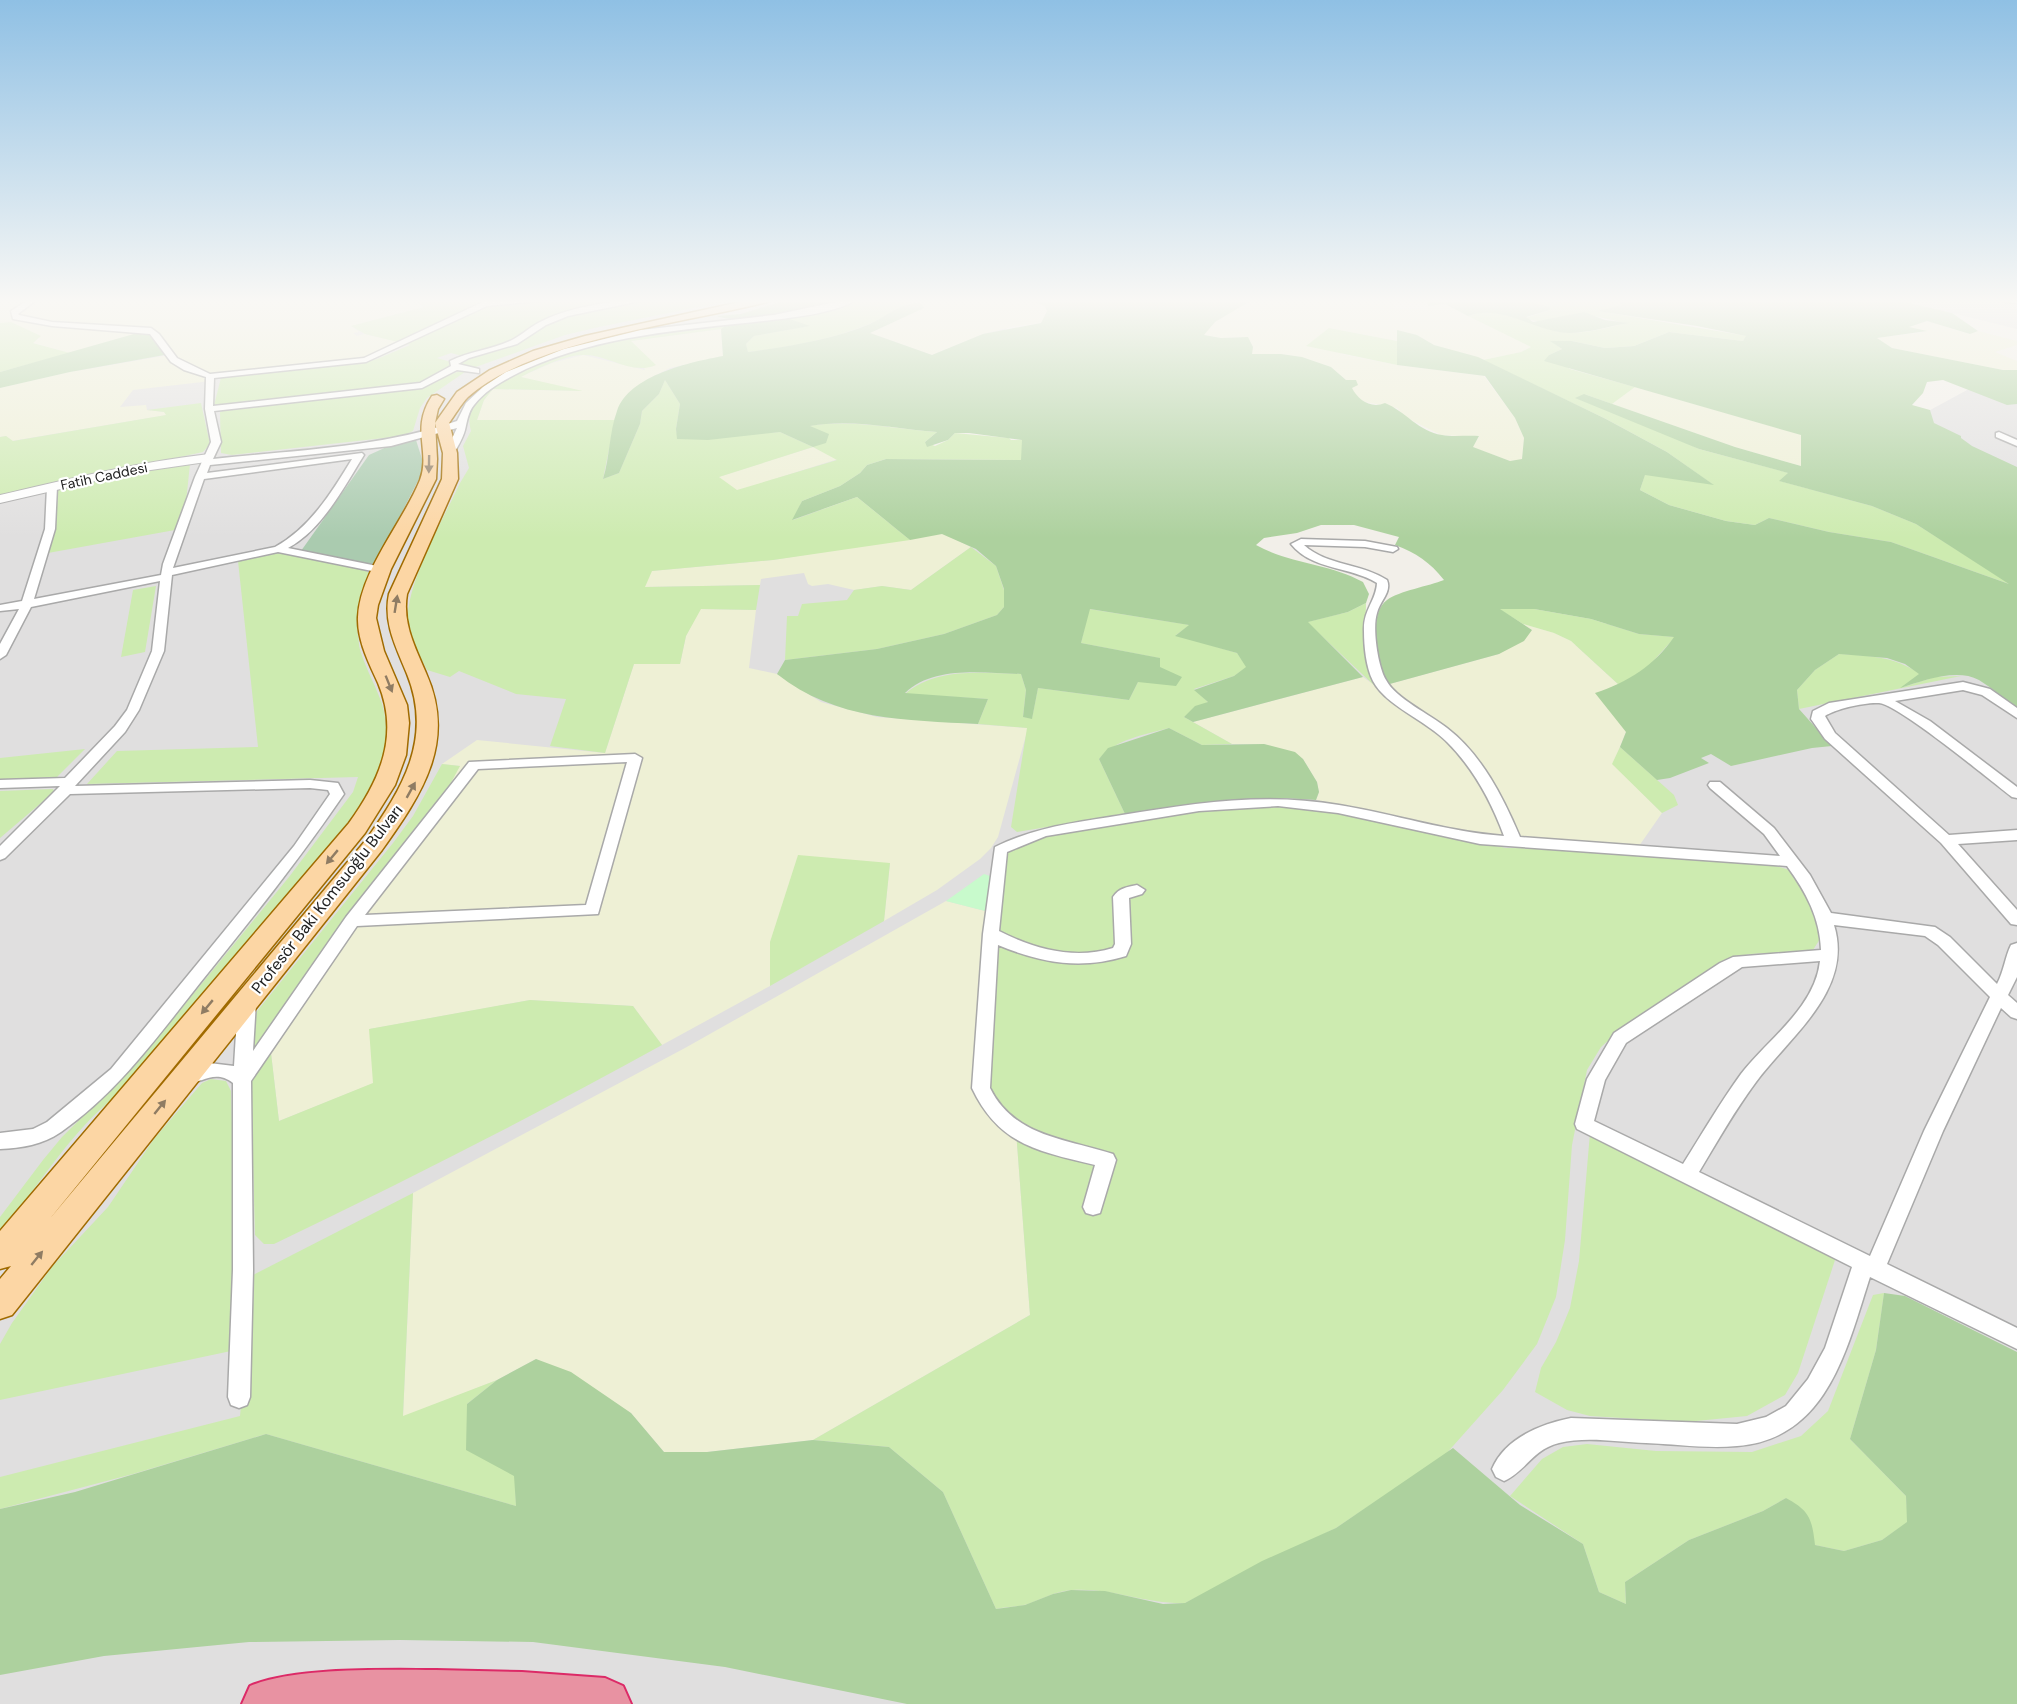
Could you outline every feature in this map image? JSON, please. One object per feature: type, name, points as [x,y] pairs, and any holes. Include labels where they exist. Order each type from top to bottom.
[{"type":"highway","points":[[268,1704],[424,1697],[549,1699],[605,1704]]},
{"type":"main road","name":"Profesör Baki Komsuoğlu Bulvarı","points":[[0,1304],[374,845],[403,804],[422,765],[428,729],[426,702],[396,626],[395,606],[409,567],[450,479],[450,453],[444,425],[429,412],[437,398],[455,380]]},
{"type":"main road","points":[[444,425],[450,407],[468,389],[483,380]]},
{"type":"main road","name":"Profesör Baki Komsuoğlu Bulvarı","points":[[0,1255],[357,828],[386,784],[398,748],[399,717],[397,705],[374,647],[367,618],[371,597],[382,570],[428,479],[430,465],[444,425]]},
{"type":"street","points":[[0,855],[68,786],[120,729],[134,710],[161,639],[171,553],[216,442],[209,409],[210,380]]},
{"type":"street","points":[[209,409],[422,385],[437,380]]},
{"type":"street","points":[[200,477],[360,455],[391,442],[444,425],[479,393],[499,380]]},
{"type":"street","points":[[208,460],[392,440],[444,425]]},
{"type":"street","points":[[1999,435],[2017,443]]},
{"type":"street","points":[[208,460],[391,442]]},
{"type":"street","points":[[0,608],[167,575],[279,549],[293,543],[303,534],[360,455]]},
{"type":"street","name":"Fatih Caddesi","points":[[0,499],[145,466],[208,460]]},
{"type":"street","points":[[0,655],[27,604],[50,529],[52,487]]},
{"type":"street","points":[[1393,549],[1332,542],[1296,544],[1322,562],[1377,578],[1383,582],[1382,591],[1369,617],[1379,680],[1385,689],[1433,722],[1463,750],[1490,787],[1514,843]]},
{"type":"street","points":[[279,549],[382,570]]},
{"type":"street","points":[[2017,714],[1986,692],[1970,686],[1829,707],[1818,714],[1818,719],[1841,748],[1946,840],[2017,920],[2017,928]]},
{"type":"street","points":[[1883,699],[1925,724],[2017,794]]},
{"type":"street","points":[[242,1080],[352,921],[474,765],[635,758],[592,910],[352,921]]},
{"type":"street","points":[[0,784],[68,786],[310,784],[333,786],[337,794],[298,849],[117,1074],[54,1127],[38,1136],[0,1141]]},
{"type":"street","points":[[1686,1175],[1719,1121],[1757,1068],[1812,1003],[1830,955],[1830,939],[1813,890],[1770,831],[1715,785]]},
{"type":"street","points":[[1093,1207],[1106,1160],[1038,1141],[1016,1131],[999,1118],[986,1102],[980,1076],[1000,850],[1030,836],[1057,830],[1199,807],[1278,802],[1322,806],[1458,835],[1514,843],[1792,862]]},
{"type":"street","points":[[1946,840],[2017,835]]},
{"type":"street","points":[[991,934],[1027,949],[1064,958],[1089,958],[1115,954],[1120,952],[1123,944],[1121,897],[1125,893],[1137,890]]},
{"type":"street","points":[[1824,918],[1929,932],[1944,941],[2017,1013]]},
{"type":"street","points":[[1504,1469],[1526,1446],[1546,1433],[1571,1429],[1737,1435],[1770,1428],[1794,1414],[1816,1387],[1835,1351],[1941,1110],[2013,969],[2017,949]]},
{"type":"street","points":[[1830,955],[1749,958],[1732,964],[1635,1027],[1620,1038],[1608,1056],[1596,1079],[1584,1124],[2017,1339]]},
{"type":"street","points":[[239,1397],[243,1270],[242,1080],[247,1000]]},
{"type":"street","points":[[182,1080],[201,1072],[220,1069],[234,1072],[242,1080]]},
{"type":"shaded area","points":[[64,380],[945,380],[795,504],[1558,657],[1908,422],[1986,380],[2017,380],[2017,1704],[0,1704],[0,432]]},
{"type":"green space","points":[[0,380],[37,380],[0,388]]},
{"type":"green space","points":[[37,380],[211,381],[133,390],[120,407],[146,405],[147,410],[164,412],[167,415],[12,441],[6,436],[0,437],[0,388]]},
{"type":"green space","points":[[221,380],[428,380],[421,383],[214,405]]},
{"type":"green space","points":[[438,380],[454,380],[427,398],[420,408],[413,431],[402,436],[232,455],[221,453],[220,412],[227,409],[417,388]]},
{"type":"green space","points":[[503,380],[532,380],[583,391],[493,389],[484,400],[477,420],[615,420],[603,479],[619,473],[640,424],[642,411],[659,394],[665,380],[680,404],[676,429],[678,439],[780,432],[813,447],[814,429],[809,426],[857,424],[937,432],[925,442],[935,446],[948,440],[955,433],[1022,440],[1022,460],[886,459],[867,465],[860,473],[840,486],[802,501],[793,520],[857,497],[910,540],[773,560],[652,571],[645,587],[760,585],[756,610],[701,609],[686,636],[680,664],[634,664],[605,753],[550,746],[566,699],[516,694],[459,671],[450,677],[427,670],[413,643],[408,627],[408,611],[418,574],[469,468],[463,446],[471,431],[469,419],[472,408],[489,389]],"holes":[[[813,447],[837,460],[737,490],[719,477]]]},
{"type":"green space","points":[[531,380],[647,380],[620,404],[615,420],[477,420],[484,400],[493,389],[579,391]]},
{"type":"green space","points":[[646,380],[1356,380],[1358,385],[1352,388],[1366,402],[1375,405],[1385,403],[1419,426],[1434,433],[1446,436],[1479,436],[1473,447],[1510,461],[1522,459],[1524,438],[1515,418],[1488,380],[1524,380],[1667,452],[1714,485],[1645,475],[1640,490],[1669,505],[1726,521],[1755,525],[1769,518],[1829,532],[1891,542],[2009,584],[1916,524],[1872,506],[1779,481],[1788,473],[1699,449],[1575,398],[1584,394],[1735,447],[1801,466],[1801,435],[1608,380],[2017,380],[2017,404],[2007,405],[1943,380],[1927,382],[1923,393],[1912,405],[1930,410],[1934,423],[1961,436],[1972,446],[2017,467],[2017,708],[1984,683],[1970,677],[1950,675],[1900,688],[1919,674],[1905,664],[1887,658],[1839,654],[1815,670],[1797,690],[1799,709],[1832,746],[1812,748],[1731,766],[1711,754],[1701,758],[1709,763],[1670,778],[1657,780],[1620,747],[1626,732],[1595,693],[1618,684],[1649,665],[1674,637],[1639,634],[1591,619],[1534,609],[1500,609],[1532,630],[1524,641],[1499,654],[1386,685],[1376,640],[1377,617],[1381,607],[1387,600],[1399,594],[1444,580],[1422,559],[1395,545],[1399,537],[1354,525],[1321,525],[1297,533],[1264,538],[1256,545],[1282,556],[1337,571],[1363,582],[1369,594],[1366,603],[1348,612],[1308,622],[1363,677],[1193,722],[1184,717],[1195,706],[1208,702],[1194,690],[1234,676],[1246,667],[1237,653],[1175,636],[1189,625],[1090,609],[1081,643],[1160,658],[1160,667],[1182,677],[1176,686],[1138,682],[1129,700],[1038,688],[1032,719],[1023,717],[1026,690],[1021,674],[976,672],[945,674],[917,684],[905,693],[988,699],[978,724],[898,719],[873,715],[823,701],[777,674],[785,660],[877,649],[944,634],[997,615],[1004,607],[1004,589],[996,566],[976,549],[942,534],[910,540],[857,497],[792,520],[802,501],[840,486],[860,473],[867,465],[886,459],[1021,460],[1022,440],[955,433],[948,440],[927,447],[925,442],[937,432],[841,423],[810,426],[829,434],[826,443],[813,447],[780,432],[708,440],[677,439],[676,429],[680,404],[665,380],[659,394],[642,411],[640,424],[619,473],[603,479],[614,419],[624,399]]},
{"type":"green space","points":[[1346,380],[1487,380],[1515,418],[1524,438],[1522,460],[1510,461],[1472,447],[1479,437],[1441,435],[1405,417],[1397,408],[1365,402],[1357,397]]},
{"type":"green space","points":[[1524,380],[1608,380],[1635,387],[1612,404],[1584,394],[1699,449],[1789,473],[1780,481],[1872,506],[1916,524],[2012,585],[1891,542],[1829,532],[1769,518],[1755,525],[1726,521],[1669,505],[1640,490],[1645,474],[1712,484],[1667,452],[1606,419]]},
{"type":"green space","points":[[1635,387],[1802,435],[1801,466],[1735,447],[1612,404]]},
{"type":"green space","points":[[201,403],[210,444],[203,452],[0,496],[0,437],[6,436],[13,441],[166,415],[164,412],[147,410]]},
{"type":"green space","points":[[416,440],[423,471],[375,565],[301,551],[369,455],[391,445]]},
{"type":"green space","points":[[813,447],[838,459],[737,491],[718,477]]},
{"type":"green space","points":[[190,464],[186,502],[175,530],[48,553],[54,533],[55,496],[60,488],[148,468]]},
{"type":"green space","points":[[942,533],[971,547],[911,590],[882,586],[854,590],[828,584],[812,586],[808,584],[804,573],[761,579],[760,585],[644,587],[651,571],[773,560]]},
{"type":"green space","points":[[971,547],[996,566],[1004,590],[1004,607],[997,615],[944,634],[877,649],[785,660],[787,616],[798,616],[802,604],[847,600],[854,590],[882,586],[911,590]]},
{"type":"green space","points":[[280,553],[360,568],[372,574],[370,585],[358,611],[357,623],[360,650],[382,704],[386,725],[385,745],[380,765],[362,802],[325,852],[117,1095],[69,1143],[0,1233],[0,1217],[43,1160],[62,1137],[136,1064],[289,877],[353,792],[358,777],[87,784],[117,751],[258,747],[238,561]]},
{"type":"green space","points":[[156,586],[145,652],[121,657],[133,590]]},
{"type":"green space","points":[[1366,603],[1368,647],[1371,668],[1378,689],[1307,622],[1348,612]]},
{"type":"green space","points":[[700,609],[756,610],[749,668],[777,674],[821,702],[877,717],[1028,728],[998,837],[991,848],[980,859],[937,890],[884,921],[890,863],[770,942],[770,986],[662,1045],[633,1006],[530,1000],[370,1029],[374,1083],[279,1121],[271,1053],[279,1019],[460,766],[442,764],[477,740],[605,753],[634,664],[680,664],[686,636]]},
{"type":"green space","points":[[1089,609],[1190,625],[1176,635],[1237,653],[1247,667],[1234,676],[1194,689],[1208,702],[1184,717],[1232,744],[1202,745],[1169,728],[1122,742],[1099,759],[1125,814],[1017,832],[1011,827],[1027,728],[978,724],[988,699],[905,694],[931,679],[960,674],[990,673],[1021,674],[1026,690],[1023,717],[1032,718],[1038,688],[1129,700],[1138,682],[1160,667],[1159,658],[1081,643]]},
{"type":"green space","points":[[1499,609],[1534,609],[1591,619],[1639,634],[1675,637],[1647,668],[1619,685],[1571,641],[1554,633],[1523,624]]},
{"type":"green space","points":[[1523,624],[1554,633],[1571,641],[1619,685],[1626,732],[1613,764],[1662,813],[1639,846],[1524,839],[1518,836],[1466,747],[1453,733],[1386,685],[1499,654],[1532,630]]},
{"type":"green space","points":[[1839,654],[1891,660],[1920,674],[1903,687],[1935,677],[1961,676],[1799,709],[1797,690],[1815,670]]},
{"type":"green space","points":[[1363,677],[1446,736],[1485,788],[1503,835],[1487,835],[1316,800],[1319,792],[1317,782],[1303,759],[1264,744],[1232,744],[1193,722]]},
{"type":"green space","points":[[1169,728],[1202,745],[1264,744],[1295,752],[1303,759],[1317,782],[1319,792],[1316,800],[1244,799],[1125,814],[1099,759],[1108,748]]},
{"type":"green space","points":[[1620,747],[1674,795],[1678,805],[1662,813],[1612,764]]},
{"type":"green space","points":[[85,749],[57,777],[0,780],[0,758]]},
{"type":"green space","points":[[442,764],[460,766],[433,816],[279,1019],[271,1053],[279,1121],[373,1083],[369,1029],[530,1000],[633,1006],[662,1045],[421,1172],[274,1244],[264,1244],[255,1235],[251,1090],[254,1015],[393,843],[413,816]]},
{"type":"green space","points":[[53,789],[54,792],[0,838],[0,791]]},
{"type":"green space","points":[[1267,807],[1302,808],[1344,815],[1506,848],[1569,849],[1776,866],[1793,871],[1812,903],[1820,939],[1813,950],[1746,955],[1724,960],[1627,1024],[1601,1047],[1587,1070],[1572,1145],[1565,1240],[1556,1297],[1537,1344],[1503,1390],[1445,1455],[1336,1528],[1185,1603],[1170,1603],[1100,1591],[1072,1590],[1024,1605],[996,1609],[943,1492],[889,1447],[813,1440],[1030,1315],[1016,1131],[981,1088],[1005,854],[1024,843],[1043,836],[1187,813]]},
{"type":"green space","points":[[798,855],[890,863],[884,921],[770,986],[770,942]]},
{"type":"green space","points":[[984,874],[993,877],[993,913],[946,901]]},
{"type":"green space","points":[[946,901],[993,913],[1016,1131],[1030,1315],[813,1440],[707,1452],[664,1452],[631,1413],[536,1359],[497,1380],[403,1417],[413,1193],[685,1048]]},
{"type":"green space","points":[[211,1079],[226,1081],[231,1091],[236,1252],[231,1351],[0,1400],[0,1344],[12,1323],[52,1267],[108,1207],[154,1139],[202,1083]]},
{"type":"green space","points":[[1590,1133],[1836,1257],[1798,1373],[1785,1395],[1747,1416],[1686,1422],[1590,1416],[1567,1410],[1535,1392],[1541,1368],[1556,1342],[1570,1308],[1579,1261]]},
{"type":"green space","points":[[413,1193],[403,1416],[497,1380],[467,1404],[515,1476],[516,1506],[266,1434],[133,1474],[0,1509],[0,1477],[240,1416],[253,1275]]},
{"type":"green space","points":[[1884,1293],[1876,1350],[1850,1439],[1906,1496],[1908,1522],[1882,1540],[1844,1551],[1815,1545],[1786,1498],[1763,1511],[1689,1540],[1625,1582],[1626,1604],[1599,1592],[1583,1544],[1510,1496],[1542,1459],[1563,1447],[1587,1444],[1656,1451],[1752,1452],[1801,1436],[1828,1411],[1873,1295]]},
{"type":"green space","points":[[1884,1293],[1905,1296],[2017,1352],[2017,1704],[907,1704],[725,1667],[533,1642],[400,1640],[249,1642],[104,1656],[0,1675],[0,1509],[75,1492],[266,1434],[516,1506],[514,1476],[466,1450],[467,1404],[497,1380],[536,1359],[571,1372],[631,1413],[664,1452],[707,1452],[813,1440],[889,1447],[943,1492],[996,1609],[1025,1605],[1071,1590],[1105,1591],[1163,1604],[1185,1603],[1262,1561],[1336,1528],[1453,1448],[1520,1505],[1583,1544],[1599,1592],[1626,1604],[1625,1582],[1689,1540],[1763,1511],[1786,1498],[1805,1512],[1811,1522],[1815,1545],[1844,1551],[1882,1540],[1907,1522],[1906,1496],[1850,1439],[1876,1350]]}]
